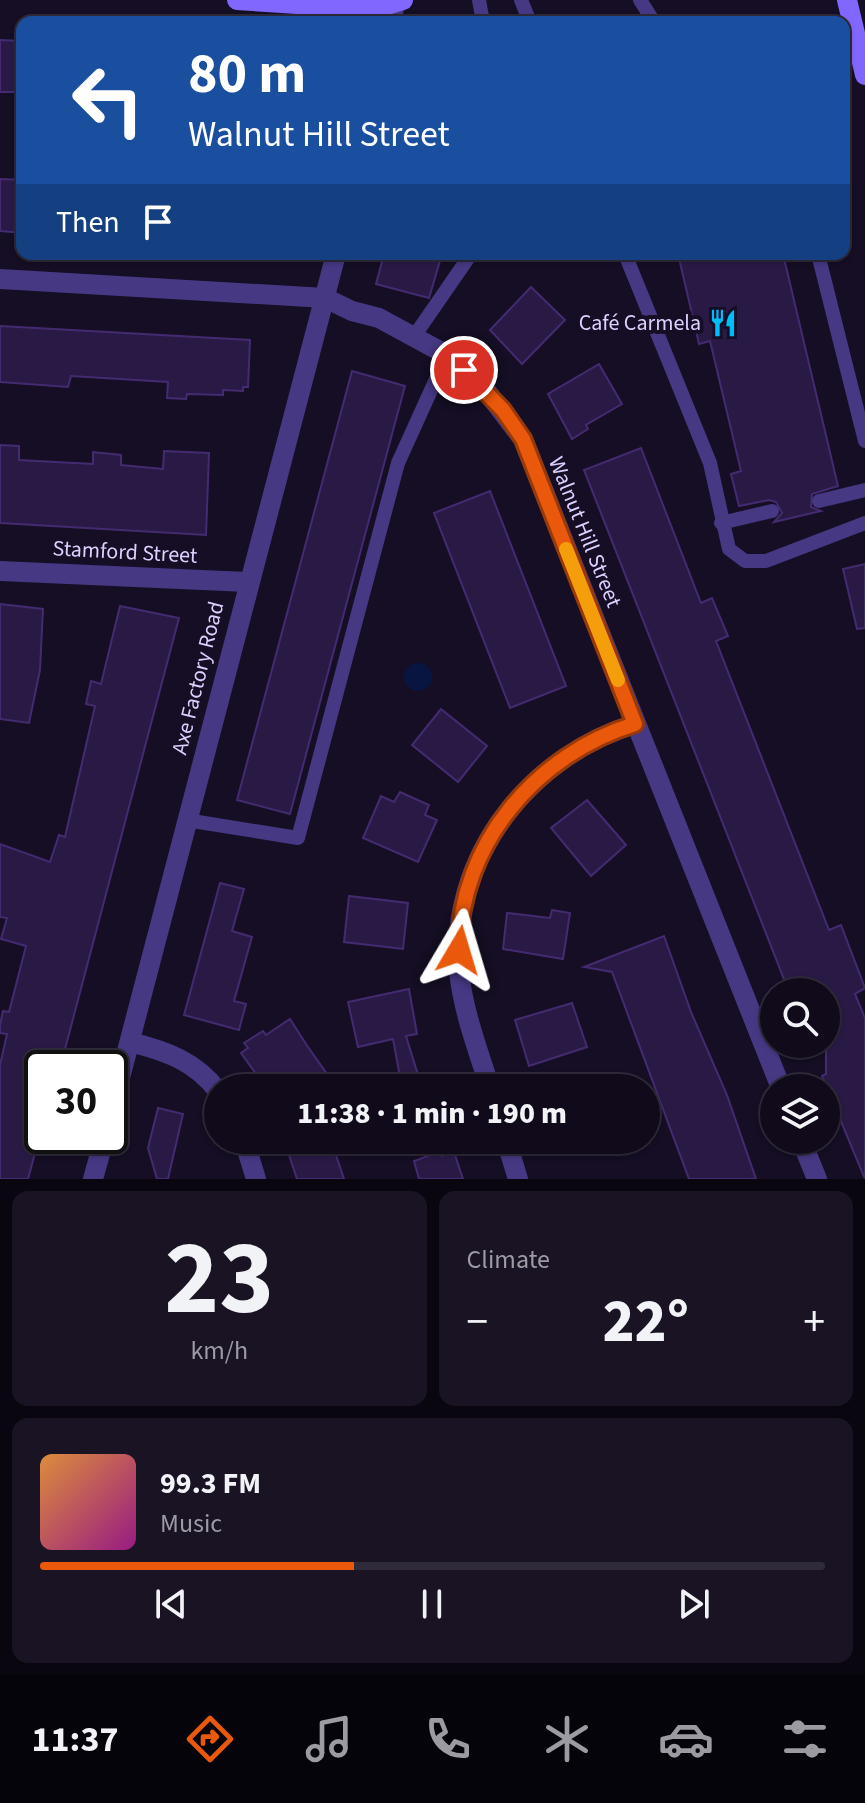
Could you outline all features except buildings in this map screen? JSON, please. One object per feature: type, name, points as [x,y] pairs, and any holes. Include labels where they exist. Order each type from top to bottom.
[{"type":"street","points":[[237,0],[396,9]]},
{"type":"street","points":[[850,38],[865,75]]},
{"type":"street","name":"Axe Factory Road","points":[[128,1050],[247,582],[334,260]]},
{"type":"street","name":"Walnut Hill Street","points":[[0,279],[325,298],[415,335],[447,355],[481,384],[523,439],[775,1074]]},
{"type":"street","name":"Stamford Street","points":[[0,571],[247,582]]},
{"type":"street","points":[[486,1074],[463,999],[459,968],[459,932],[478,861],[512,803],[535,781],[569,754],[609,732],[635,724]]},
{"type":"street","points":[[130,1042],[180,1057],[205,1074]]},
{"type":"street","points":[[93,1179],[100,1154]]},
{"type":"street","points":[[248,1154],[256,1179]]},
{"type":"street","points":[[510,1154],[518,1179]]},
{"type":"street","points":[[807,1154],[817,1179]]},
{"type":"lane","points":[[415,335],[467,260]]},
{"type":"lane","points":[[627,260],[710,463],[729,549],[745,561],[756,562],[865,523]]},
{"type":"lane","points":[[820,260],[865,441]]},
{"type":"lane","points":[[186,820],[298,838],[398,463],[447,355]]},
{"type":"lane","points":[[819,501],[865,490]]},
{"type":"lane","points":[[721,523],[772,511]]},
{"type":"shaded area","points":[[418,663],[428,667],[432,677],[428,687],[418,691],[408,687],[404,677],[408,667]]},
{"type":"slow traffic","points":[[566,549],[618,680]]},
{"type":"place","name":"Café Carmela","points":[[723,323]]},
{"type":"route","points":[[459,950],[459,932],[467,893],[478,861],[512,803],[569,754],[609,732],[635,724],[523,439],[481,384],[464,370]]}]
